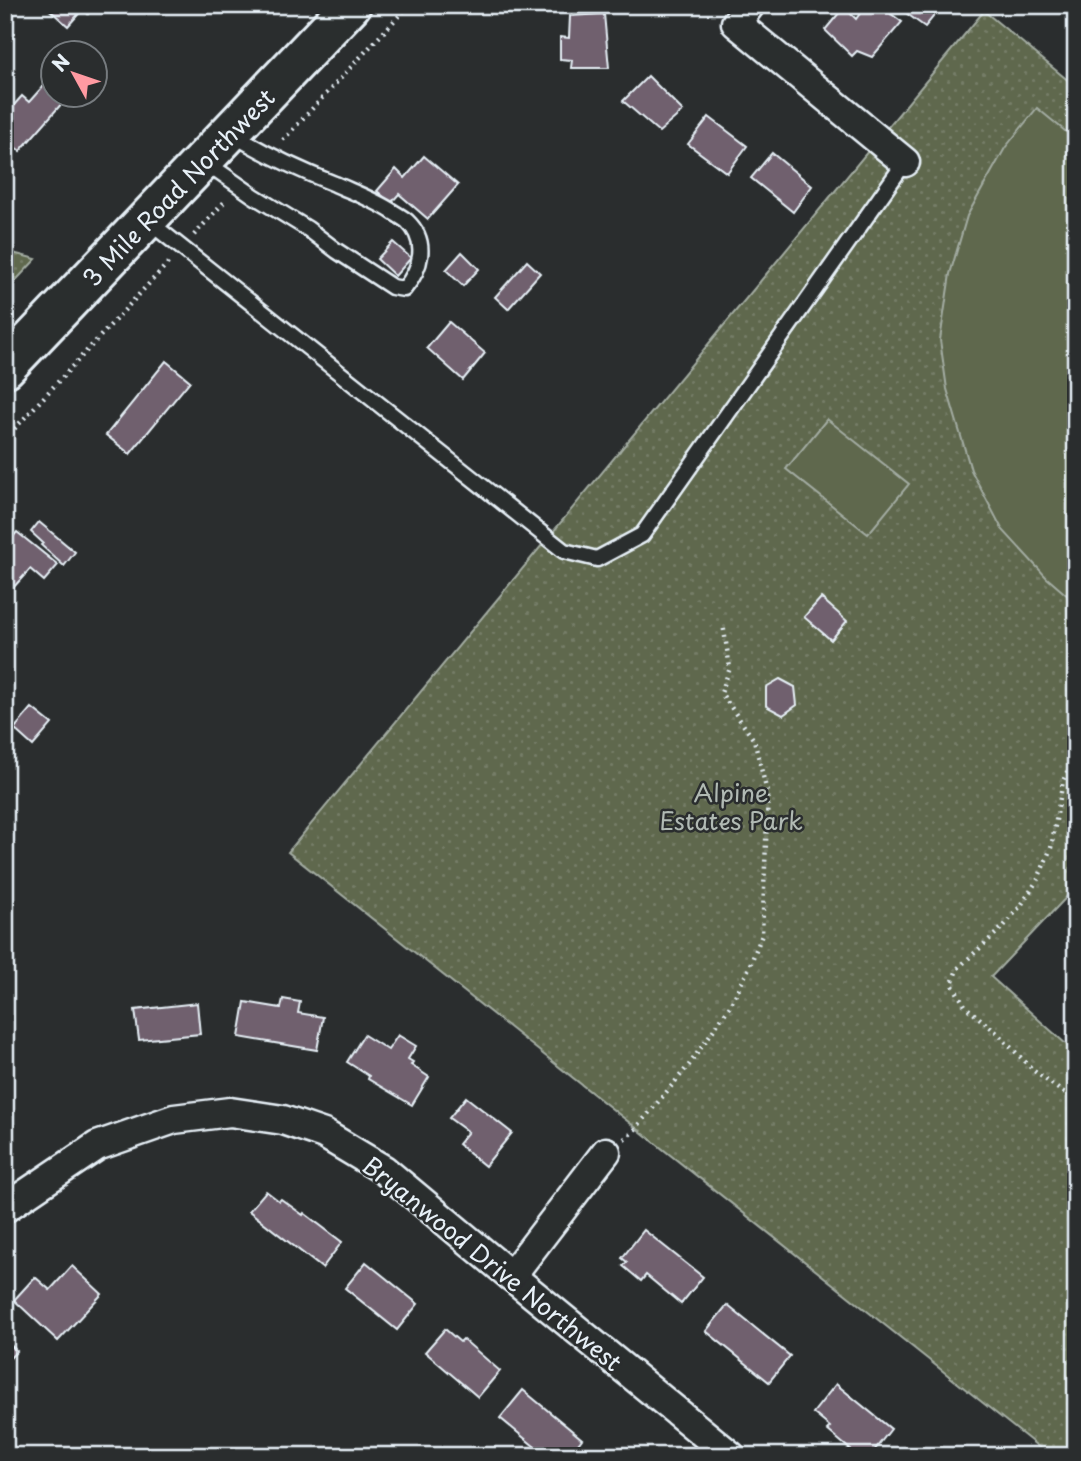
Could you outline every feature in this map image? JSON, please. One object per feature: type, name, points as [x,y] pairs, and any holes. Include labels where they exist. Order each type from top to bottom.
[{"type":"main road","name":"3 Mile Road Northwest","points":[[5,368],[351,5]]},
{"type":"street","points":[[743,14],[905,162]]},
{"type":"street","name":"Bryanwood Drive Northwest","points":[[5,1208],[97,1146],[174,1119],[230,1112],[283,1120],[324,1134],[384,1170],[731,1456]]},
{"type":"street","points":[[511,1276],[606,1152]]},
{"type":"lane","points":[[202,160],[391,287],[404,289],[411,281],[421,263],[419,239],[408,222],[357,192],[268,156],[230,133]]},
{"type":"lane","points":[[146,220],[564,551],[597,559],[642,535],[905,162]]},
{"type":"path","points":[[268,156],[409,5]]},
{"type":"path","points":[[5,439],[239,186]]},
{"type":"path","points":[[606,1152],[633,1132],[689,1065],[730,1006],[762,935],[768,796],[754,740],[721,693],[730,667],[723,624]]},
{"type":"path","points":[[1076,752],[1063,781],[1051,848],[1038,879],[1004,926],[957,969],[952,984],[966,1007],[996,1032],[1034,1071],[1061,1091],[1076,1097]]},
{"type":"green space","name":"Alpine Estates Park","points":[[984,11],[1076,87],[1076,887],[991,977],[1076,1053],[1076,1456],[1050,1456],[288,852]]},
{"type":"green space","points":[[1037,108],[1076,140],[1076,603],[1047,578],[1002,529],[971,470],[947,389],[940,340],[950,274],[967,216],[1005,148]]},
{"type":"green space","points":[[5,251],[36,259],[5,292]]},
{"type":"green space","points":[[827,419],[909,484],[868,534],[786,469]]},
{"type":"building","points":[[44,5],[96,5],[88,14],[83,9],[68,26]]},
{"type":"building","points":[[866,5],[879,5],[902,22],[872,57],[857,51],[852,56],[825,30],[844,7],[856,19]]},
{"type":"building","points":[[906,5],[942,6],[925,27],[902,10]]},
{"type":"building","points":[[604,14],[609,68],[571,68],[572,60],[560,59],[560,37],[569,38],[570,16]]},
{"type":"building","points":[[648,76],[683,111],[659,132],[623,101]]},
{"type":"building","points":[[38,92],[38,108],[58,108],[20,151],[5,139],[5,115],[22,96],[29,102]]},
{"type":"building","points":[[709,117],[747,146],[727,173],[688,144]]},
{"type":"building","points":[[772,153],[812,186],[793,212],[751,178]]},
{"type":"building","points":[[424,156],[458,185],[428,219],[399,194],[391,203],[377,191],[396,169],[405,178]]},
{"type":"building","points":[[393,242],[411,258],[395,276],[377,259]]},
{"type":"building","points":[[462,252],[479,269],[463,286],[446,270]]},
{"type":"building","points":[[527,261],[540,273],[508,309],[495,297]]},
{"type":"building","points":[[449,322],[485,353],[463,380],[427,348]]},
{"type":"building","points":[[166,361],[190,381],[130,454],[106,435]]},
{"type":"building","points":[[39,522],[75,552],[64,566],[31,532]]},
{"type":"building","points":[[17,532],[58,565],[44,581],[30,569],[12,589],[5,583],[5,546]]},
{"type":"building","points":[[821,598],[847,621],[831,640],[804,617]]},
{"type":"building","points":[[780,679],[795,687],[797,705],[783,715],[766,706],[766,687]]},
{"type":"building","points":[[32,708],[52,724],[33,746],[14,729]]},
{"type":"building","points":[[283,999],[300,1002],[298,1013],[323,1017],[317,1050],[239,1037],[245,1002],[281,1008]]},
{"type":"building","points":[[197,1003],[200,1034],[139,1040],[135,1010]]},
{"type":"building","points":[[364,1035],[388,1050],[398,1035],[416,1046],[408,1059],[413,1062],[411,1065],[429,1077],[412,1105],[368,1079],[369,1076],[347,1062]]},
{"type":"building","points":[[466,1097],[512,1133],[485,1166],[458,1144],[468,1132],[449,1118]]},
{"type":"building","points":[[266,1191],[303,1215],[304,1213],[342,1242],[322,1268],[249,1211]]},
{"type":"building","points":[[644,1230],[703,1277],[681,1304],[646,1275],[641,1281],[623,1266],[627,1262],[622,1258]]},
{"type":"building","points":[[366,1262],[418,1304],[397,1330],[345,1288]]},
{"type":"building","points":[[72,1266],[102,1294],[58,1341],[14,1300],[35,1277],[50,1290]]},
{"type":"building","points":[[727,1305],[790,1356],[769,1382],[706,1331]]},
{"type":"building","points":[[445,1329],[460,1342],[463,1339],[500,1371],[478,1397],[425,1352]]},
{"type":"building","points":[[5,1340],[17,1351],[5,1363]]},
{"type":"building","points":[[836,1384],[891,1429],[870,1456],[858,1456],[827,1430],[830,1427],[813,1413]]},
{"type":"building","points":[[523,1390],[582,1439],[569,1456],[546,1456],[500,1418]]}]
